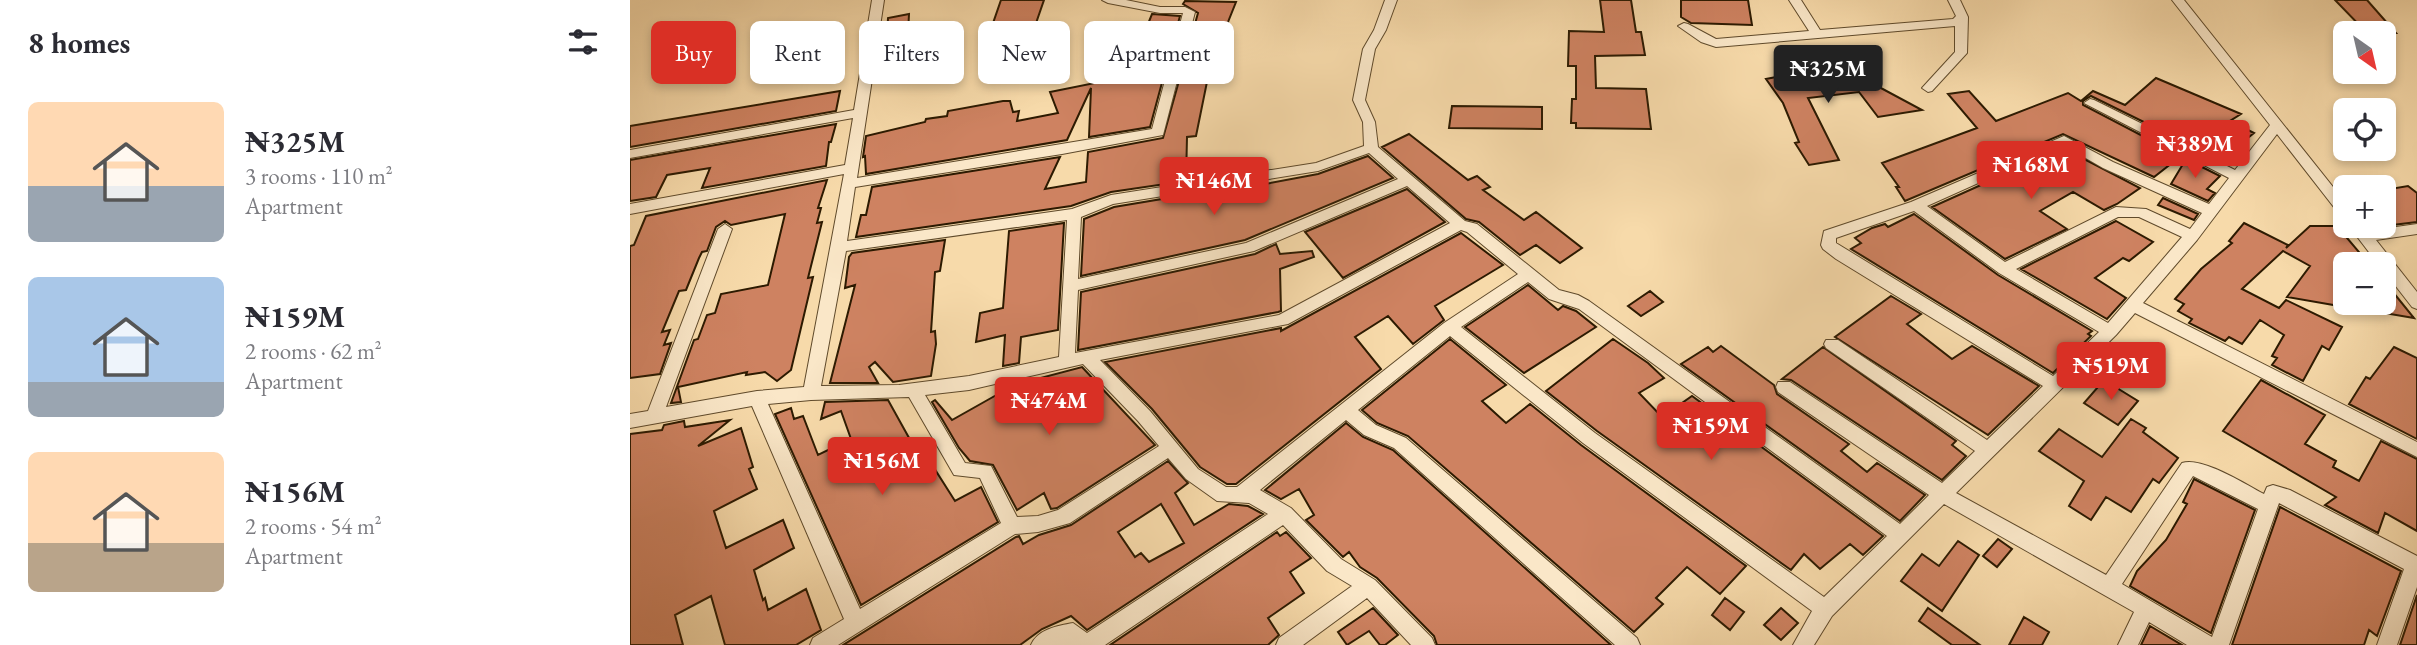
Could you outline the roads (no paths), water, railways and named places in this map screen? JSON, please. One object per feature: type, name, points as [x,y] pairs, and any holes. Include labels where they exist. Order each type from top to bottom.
[{"type":"street","points":[[811,393],[862,113],[878,0]]},
{"type":"street","points":[[849,184],[1062,150],[1158,131],[1189,12],[1160,10],[1108,0]]},
{"type":"street","points":[[1391,0],[1380,30],[1369,48],[1359,100],[1369,122],[1371,148],[1460,224],[1472,228],[1554,295],[1573,299],[1584,305],[1900,535]]},
{"type":"street","points":[[1795,0],[1817,34]]},
{"type":"street","points":[[1928,88],[1961,53],[1961,18],[1954,0]]},
{"type":"street","points":[[2178,0],[2333,197]]},
{"type":"street","points":[[1684,26],[1705,40],[1716,43],[1956,22],[1961,18]]},
{"type":"street","points":[[2090,103],[2238,177]]},
{"type":"street","points":[[630,154],[862,113]]},
{"type":"street","points":[[1802,645],[1825,609],[2110,331],[2192,236],[2276,126]]},
{"type":"street","points":[[2055,385],[1984,344],[1828,244],[1829,235],[1916,205],[2064,140],[2108,165],[2211,211]]},
{"type":"street","points":[[839,247],[1074,214],[1111,200],[1318,167],[1371,148]]},
{"type":"street","points":[[630,209],[851,168]]},
{"type":"street","points":[[1070,285],[1249,247],[1408,180]]},
{"type":"street","points":[[1916,205],[1966,244],[2004,269],[2063,307],[2110,331]]},
{"type":"street","points":[[2004,269],[2116,212],[2141,212],[2192,236]]},
{"type":"street","points":[[1067,361],[1074,214]]},
{"type":"street","points":[[630,421],[757,398],[811,393],[913,390],[968,383],[1086,356],[1282,320],[1460,224]]},
{"type":"street","points":[[654,418],[725,229]]},
{"type":"street","points":[[2396,230],[2417,229]]},
{"type":"street","points":[[2366,238],[2417,303]]},
{"type":"street","points":[[1239,496],[1450,327],[1529,274]]},
{"type":"street","points":[[2131,304],[2417,450]]},
{"type":"street","points":[[1450,327],[1589,438],[1825,609]]},
{"type":"street","points":[[1832,344],[1989,451]]},
{"type":"street","points":[[1086,356],[1192,474],[1223,495],[1252,495],[1284,514],[1334,565],[1368,586],[1425,645]]},
{"type":"street","points":[[1784,387],[1944,495],[2109,587],[2206,645]]},
{"type":"street","points":[[913,390],[960,470],[985,471],[1012,526]]},
{"type":"street","points":[[757,398],[856,623]]},
{"type":"street","points":[[1345,409],[1370,430],[1399,443],[1630,645]]},
{"type":"street","points":[[820,645],[1012,526],[1038,524],[1063,517],[1170,448]]},
{"type":"street","points":[[2109,587],[2188,468],[2194,468],[2267,504]]},
{"type":"street","points":[[2219,645],[2267,504],[2276,492],[2416,566],[2387,645]]},
{"type":"street","points":[[1041,645],[1064,632],[1073,633],[1086,645],[1284,514]]},
{"type":"street","points":[[1286,645],[1368,586]]},
{"type":"street","points":[[2128,645],[2145,610]]}]
